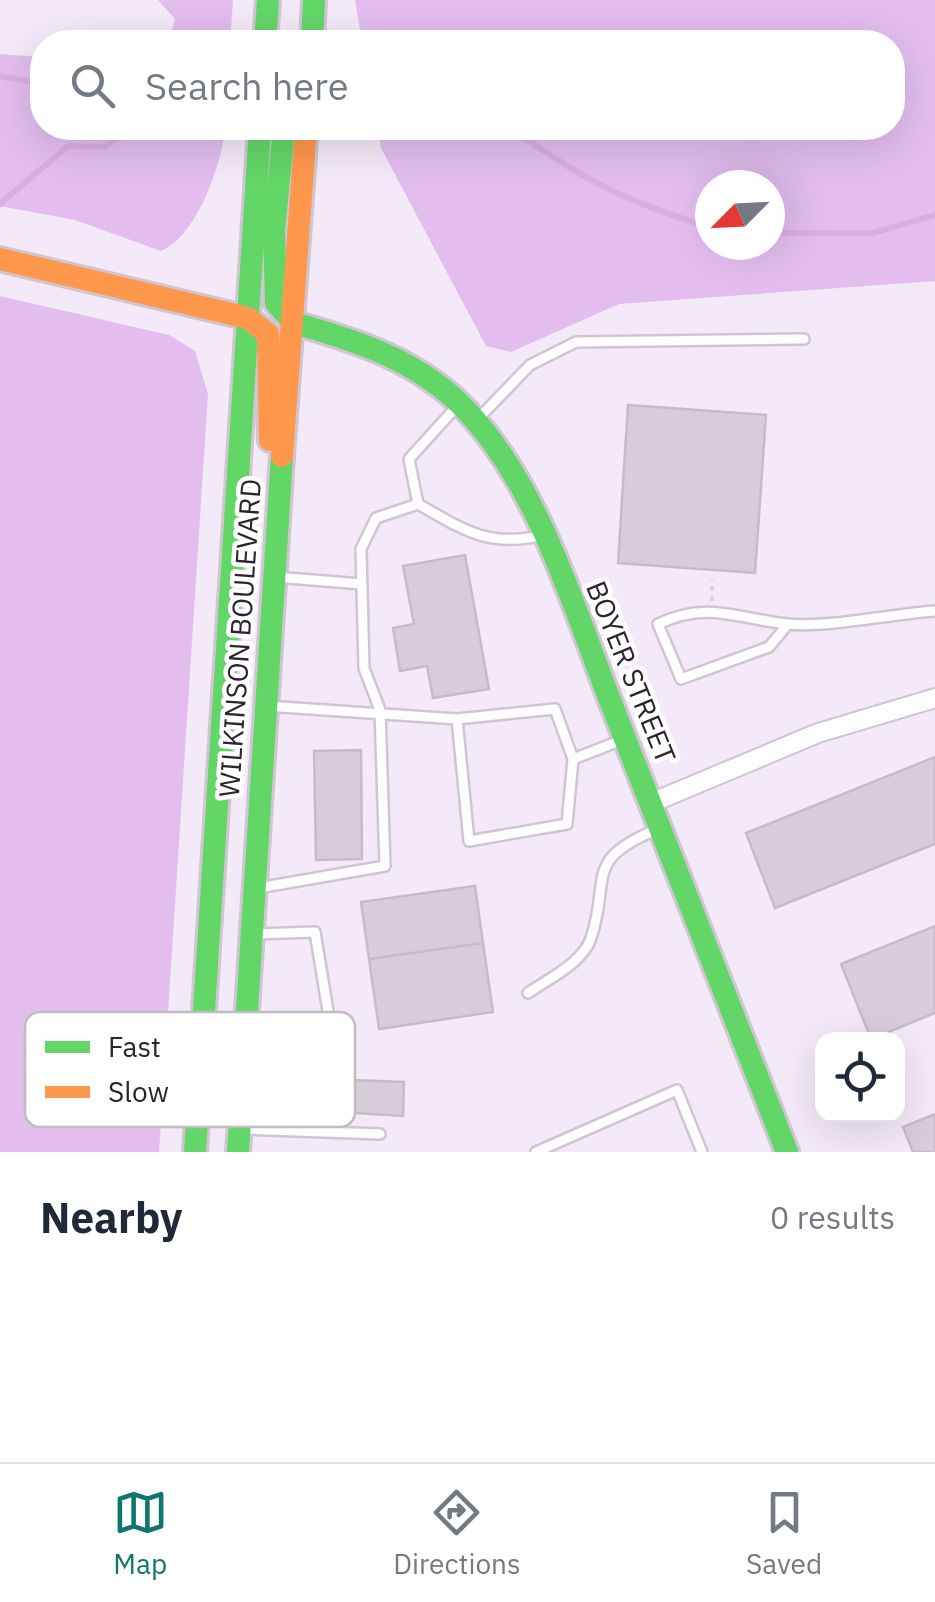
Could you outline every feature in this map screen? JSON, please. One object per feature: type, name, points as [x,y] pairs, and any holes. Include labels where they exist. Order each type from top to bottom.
[{"type":"main road","points":[[313,30],[314,0]]},
{"type":"main road","points":[[266,30],[268,5]]},
{"type":"main road","points":[[268,5],[272,30]]},
{"type":"main road","name":"WILKINSON BOULEVARD","points":[[204,1012],[259,140]]},
{"type":"main road","points":[[283,140],[274,231],[276,303],[294,323]]},
{"type":"main road","name":"WILKINSON BOULEVARD","points":[[247,1012],[273,573],[305,140]]},
{"type":"main road","points":[[0,258],[248,318],[268,334],[273,573]]},
{"type":"main road","name":"BOYER STREET","points":[[294,323],[375,345],[410,364],[477,420],[523,488],[787,1152]]},
{"type":"main road","points":[[211,900],[254,896]]},
{"type":"main road","name":"WILKINSON BOULEVARD","points":[[195,1152],[197,1127]]},
{"type":"street","points":[[650,803],[818,733],[935,698]]},
{"type":"lane","points":[[477,420],[530,365],[576,342],[804,339]]},
{"type":"lane","points":[[418,504],[408,459],[460,403]]},
{"type":"lane","points":[[254,896],[385,866],[380,710],[364,668],[360,549],[376,518],[418,504],[478,537],[508,542],[543,536]]},
{"type":"lane","points":[[273,573],[362,584]]},
{"type":"lane","points":[[788,624],[770,647],[681,680],[658,624],[677,615],[736,611],[788,624],[935,612]]},
{"type":"lane","points":[[265,706],[380,710],[457,720],[555,709],[573,758],[566,824],[469,841],[457,720]]},
{"type":"lane","points":[[573,758],[625,739]]},
{"type":"lane","points":[[528,993],[579,957],[591,939],[598,882],[615,852],[626,842],[660,828]]},
{"type":"lane","points":[[252,934],[314,932],[328,1012]]},
{"type":"lane","points":[[536,1152],[676,1090],[702,1152]]},
{"type":"lane","points":[[239,1140],[380,1134]]},
{"type":"shaded area","points":[[158,0],[233,0],[231,30],[172,30],[175,19]]},
{"type":"shaded area","points":[[355,0],[935,0],[935,281],[619,304],[511,352],[486,346],[379,140],[905,140],[905,30],[360,30]]},
{"type":"shaded area","points":[[0,54],[30,56],[30,140],[223,140],[213,179],[196,216],[174,243],[161,251],[75,220],[0,206]]},
{"type":"shaded area","points":[[0,296],[169,335],[195,351],[208,394],[168,1012],[25,1012],[25,1127],[161,1127],[159,1152],[0,1152]]},
{"type":"building","points":[[628,405],[766,415],[755,573],[618,563]]},
{"type":"building","points":[[465,555],[489,689],[433,698],[427,666],[400,671],[393,628],[414,624],[403,566]]},
{"type":"building","points":[[361,750],[362,859],[316,860],[314,751]]},
{"type":"building","points":[[935,757],[935,844],[775,908],[746,833]]},
{"type":"building","points":[[475,886],[483,943],[369,959],[361,902]]},
{"type":"building","points":[[935,926],[935,1013],[888,1032],[868,1032],[841,964]]},
{"type":"building","points":[[483,943],[493,1012],[379,1029],[369,959]]},
{"type":"building","points":[[355,1080],[404,1082],[403,1116],[355,1113]]},
{"type":"building","points":[[935,1114],[935,1152],[913,1152],[903,1127]]},
{"type":"waterway","points":[[0,76],[30,82]]},
{"type":"waterway","points":[[0,204],[68,146],[105,147],[113,140]]},
{"type":"waterway","points":[[529,140],[605,187],[695,222]]},
{"type":"waterway","points":[[785,233],[873,233],[935,215]]},
{"type":"traffic: fast","points":[[266,30],[268,0]]},
{"type":"traffic: fast","points":[[313,30],[314,0]]},
{"type":"traffic: fast","points":[[204,1012],[259,140]]},
{"type":"traffic: fast","points":[[283,140],[274,231],[276,303],[294,323]]},
{"type":"traffic: fast","points":[[294,323],[387,355],[429,379],[467,411],[516,477],[553,552],[787,1152]]},
{"type":"traffic: fast","points":[[247,1012],[282,456]]},
{"type":"traffic: fast","points":[[195,1152],[197,1127]]},
{"type":"traffic: fast","points":[[238,1152],[240,1127]]},
{"type":"traffic: slow","points":[[282,456],[305,140]]},
{"type":"traffic: slow","points":[[0,259],[248,318]]},
{"type":"traffic: slow","points":[[248,318],[268,334],[270,440]]}]
